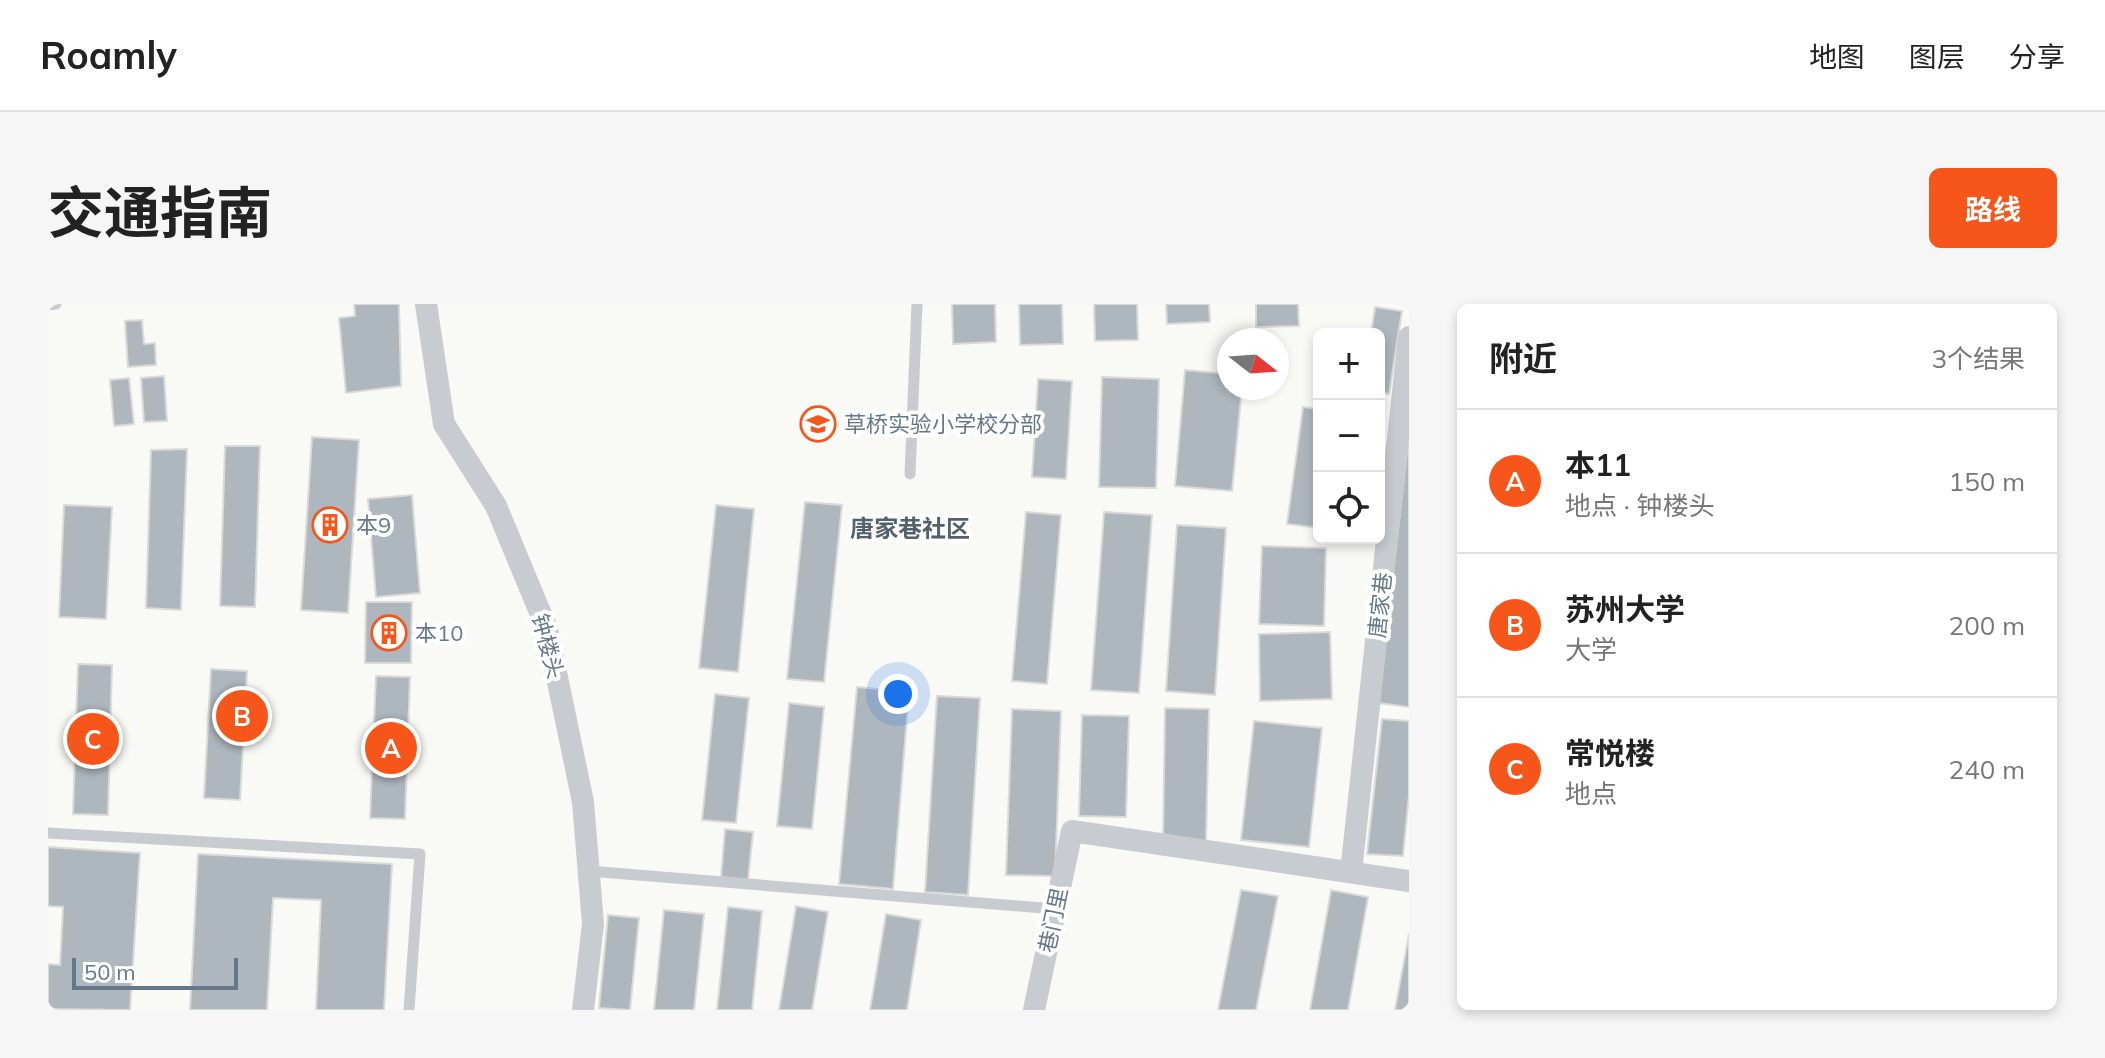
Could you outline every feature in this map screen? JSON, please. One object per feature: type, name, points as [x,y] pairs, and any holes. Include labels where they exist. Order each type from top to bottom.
[{"type":"street","name":"钟楼头","points":[[426,304],[444,424],[496,506],[547,629],[583,802],[593,924],[583,1010]]},
{"type":"street","name":"唐家巷","points":[[1351,872],[1409,337]]},
{"type":"street","name":"巷门里","points":[[1034,1010],[1072,831],[1351,872]]},
{"type":"street","points":[[1351,872],[1409,881]]},
{"type":"lane","points":[[48,305],[56,304]]},
{"type":"lane","points":[[910,474],[917,304]]},
{"type":"lane","points":[[48,833],[420,854],[409,1010]]},
{"type":"lane","points":[[588,871],[1055,909]]},
{"type":"building","points":[[354,304],[399,304],[401,386],[346,393],[339,318],[355,316]]},
{"type":"building","points":[[952,304],[995,304],[996,342],[953,344]]},
{"type":"building","points":[[1019,304],[1062,304],[1063,344],[1020,345]]},
{"type":"building","points":[[1094,304],[1137,304],[1138,340],[1095,341]]},
{"type":"building","points":[[1166,304],[1209,304],[1210,322],[1167,324]]},
{"type":"building","points":[[1256,304],[1298,304],[1299,326],[1256,327]]},
{"type":"building","points":[[1375,307],[1402,311],[1389,394],[1385,393],[1385,328],[1372,328]]},
{"type":"building","points":[[142,320],[144,344],[155,343],[156,365],[128,367],[125,321]]},
{"type":"building","points":[[1185,370],[1217,373],[1217,400],[1241,400],[1232,491],[1175,486]]},
{"type":"building","points":[[164,376],[167,421],[144,422],[141,378]]},
{"type":"building","points":[[1102,377],[1159,379],[1156,488],[1099,487]]},
{"type":"building","points":[[129,378],[134,424],[114,426],[110,380]]},
{"type":"building","points":[[1038,379],[1072,381],[1066,479],[1032,477]]},
{"type":"building","points":[[1303,407],[1313,408],[1313,527],[1287,524]]},
{"type":"building","points":[[1409,434],[1409,707],[1378,703]]},
{"type":"building","name":"本9","points":[[312,437],[359,440],[348,613],[301,610]]},
{"type":"building","points":[[225,446],[260,446],[255,607],[220,606]]},
{"type":"building","points":[[187,449],[181,610],[146,608],[151,450]]},
{"type":"building","points":[[412,495],[420,593],[376,597],[368,499]]},
{"type":"building","points":[[805,502],[842,505],[824,682],[787,679]]},
{"type":"building","points":[[64,505],[112,507],[106,619],[59,617]]},
{"type":"building","points":[[716,505],[754,509],[738,672],[699,668]]},
{"type":"building","points":[[1026,512],[1061,515],[1047,684],[1012,681]]},
{"type":"building","points":[[1104,512],[1152,515],[1139,693],[1091,690]]},
{"type":"building","points":[[1177,525],[1226,528],[1215,695],[1166,691]]},
{"type":"building","points":[[1262,546],[1326,548],[1324,626],[1259,624]]},
{"type":"building","name":"本10","points":[[366,602],[412,602],[411,663],[365,663]]},
{"type":"building","points":[[1330,632],[1332,699],[1260,701],[1259,634]]},
{"type":"building","points":[[78,664],[112,665],[108,815],[73,814]]},
{"type":"building","points":[[211,669],[247,671],[240,800],[204,798]]},
{"type":"building","points":[[376,676],[410,677],[405,819],[370,818]]},
{"type":"building","points":[[857,687],[909,692],[893,889],[839,884]]},
{"type":"building","points":[[715,694],[749,698],[736,823],[702,820]]},
{"type":"building","points":[[937,696],[980,698],[968,895],[925,892]]},
{"type":"building","points":[[789,703],[824,707],[812,829],[777,826]]},
{"type":"building","points":[[1165,708],[1209,709],[1206,841],[1163,841]]},
{"type":"building","points":[[1012,709],[1061,711],[1055,876],[1006,875]]},
{"type":"building","points":[[1082,715],[1129,716],[1126,817],[1079,816]]},
{"type":"building","points":[[1382,719],[1409,721],[1409,795],[1403,856],[1367,854]]},
{"type":"building","points":[[1254,721],[1322,728],[1309,847],[1241,840]]},
{"type":"building","points":[[725,829],[753,832],[748,880],[721,877]]},
{"type":"building","points":[[48,847],[140,853],[130,1010],[48,1009],[48,964],[60,965],[63,907],[48,906]]},
{"type":"building","points":[[198,854],[392,864],[384,1010],[316,1010],[321,900],[273,898],[267,1010],[190,1010]]},
{"type":"building","points":[[1241,890],[1278,896],[1256,1010],[1218,1010]]},
{"type":"building","points":[[1331,890],[1368,897],[1348,1010],[1310,1010]]},
{"type":"building","points":[[796,906],[828,912],[812,1010],[779,1010]]},
{"type":"building","points":[[728,907],[762,911],[752,1010],[717,1010]]},
{"type":"building","points":[[664,910],[704,914],[694,1010],[654,1010]]},
{"type":"building","points":[[886,914],[921,920],[907,1010],[870,1010]]},
{"type":"building","points":[[608,915],[639,918],[630,1010],[599,1008]]},
{"type":"building","points":[[1409,934],[1409,1010],[1395,1010]]},
{"type":"place","name":"草桥实验小学校分部","points":[[818,424]]},
{"type":"place","name":"本9","points":[[330,525]]},
{"type":"place","name":"本10","points":[[389,633]]},
{"type":"place","name":"苏州大学","points":[[242,716]]},
{"type":"place","name":"常悦楼","points":[[93,739]]},
{"type":"place","name":"本11","points":[[391,748]]},
{"type":"district","name":"唐家巷社区","points":[[910,529]]}]
